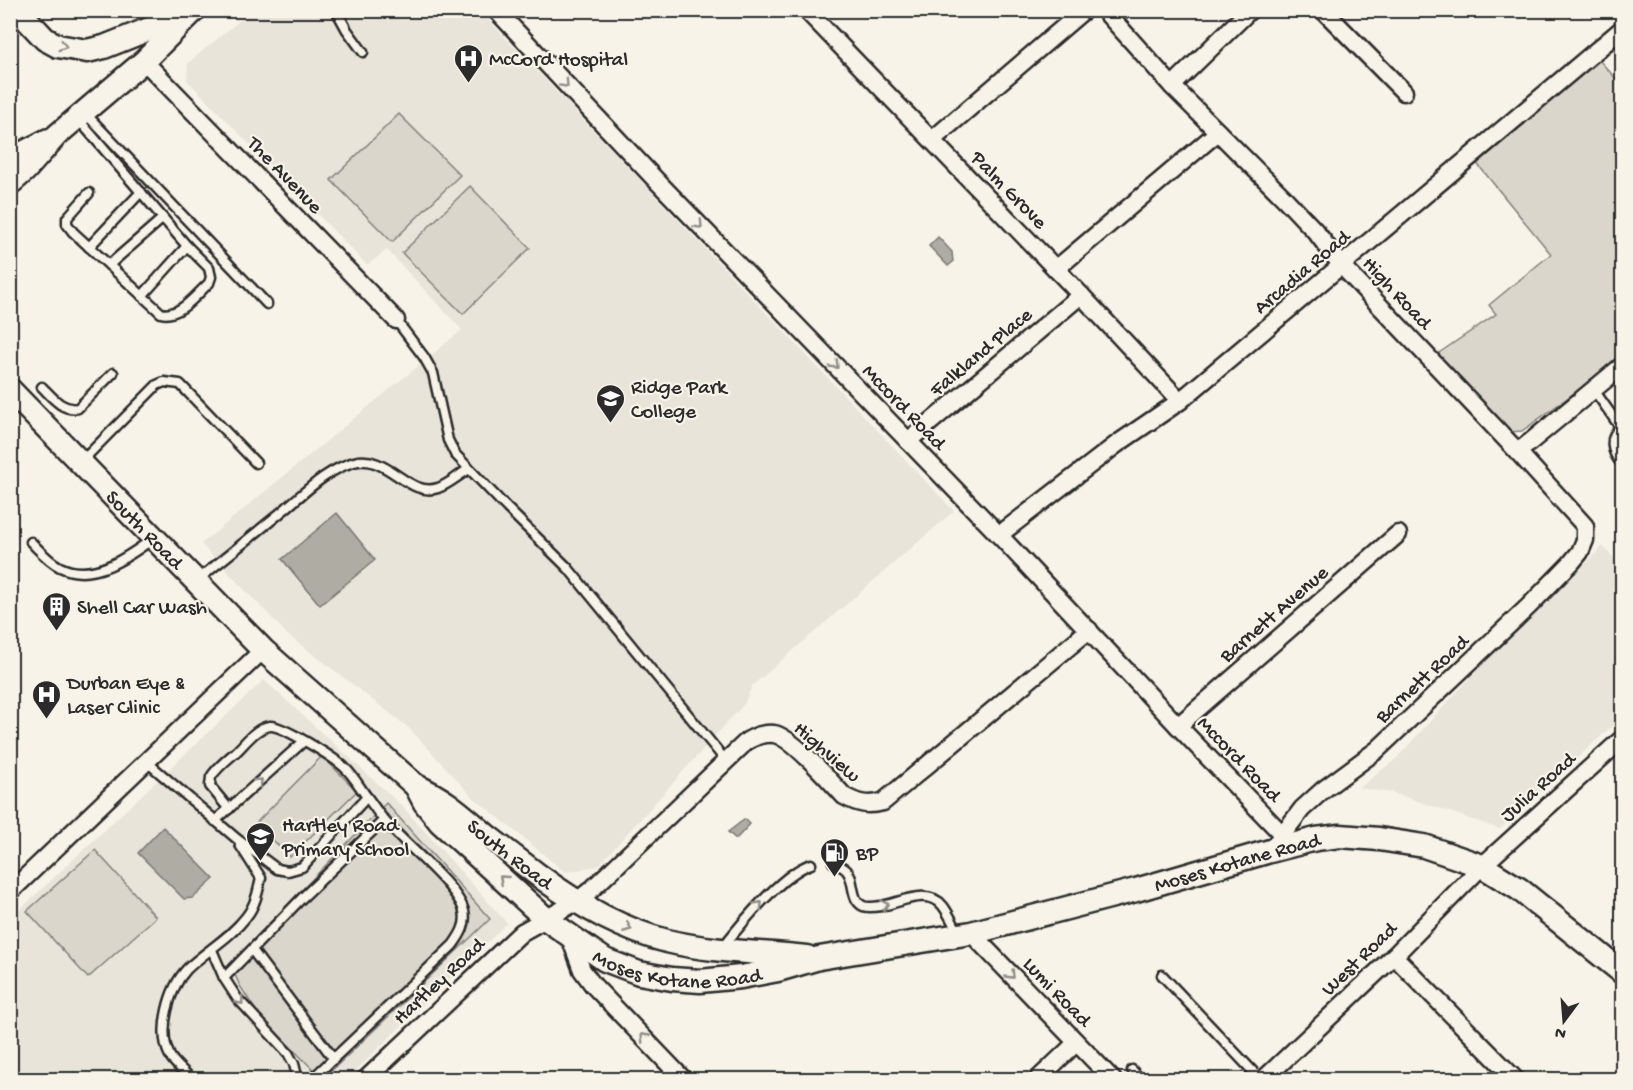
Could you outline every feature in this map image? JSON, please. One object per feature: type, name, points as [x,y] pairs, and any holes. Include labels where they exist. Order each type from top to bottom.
[{"type":"main road","points":[[18,10],[45,39],[65,48],[87,51],[123,40],[193,11]]},
{"type":"main road","name":"South Road","points":[[11,392],[263,650],[416,786],[438,796],[454,807],[487,835],[576,902]]},
{"type":"main road","name":"South Road","points":[[416,786],[425,803],[440,822],[546,919]]},
{"type":"main road","name":"Moses Kotane Road","points":[[546,919],[605,960],[639,973],[700,981],[741,977],[778,970],[819,958],[965,934],[1126,893],[1276,842],[1340,836],[1424,846],[1482,866],[1534,900],[1623,972]]},
{"type":"main road","name":"Moses Kotane Road","points":[[576,902],[631,930],[667,941],[721,950],[819,958]]},
{"type":"street","name":"Mccord Road","points":[[496,10],[1089,630],[1178,726],[1276,842]]},
{"type":"street","name":"Palm Grove","points":[[806,10],[1180,401]]},
{"type":"street","points":[[932,140],[1084,10]]},
{"type":"street","name":"High Road","points":[[1104,10],[1172,86],[1316,232],[1342,266],[1585,526]]},
{"type":"street","points":[[1172,86],[1250,10]]},
{"type":"street","points":[[1323,10],[1404,92]]},
{"type":"street","points":[[10,183],[26,170],[57,135],[144,61],[193,11]]},
{"type":"street","name":"Arcadia Road","points":[[999,535],[1117,444],[1180,401],[1623,29]]},
{"type":"street","name":"The Avenue","points":[[144,61],[396,320]]},
{"type":"street","points":[[1056,269],[1218,132]]},
{"type":"street","points":[[10,159],[57,135]]},
{"type":"street","name":"Falkland Place","points":[[908,441],[1081,295]]},
{"type":"street","points":[[1518,452],[1623,366]]},
{"type":"street","name":"Barnett Road","points":[[1276,842],[1302,809],[1323,790],[1377,750],[1550,585],[1580,552],[1585,540],[1585,526]]},
{"type":"street","name":"Barnett Avenue","points":[[1178,726],[1398,534]]},
{"type":"street","name":"Highview","points":[[576,902],[747,741],[761,734],[776,734],[790,742],[844,796],[855,803],[870,805],[883,802],[1089,630]]},
{"type":"street","points":[[10,892],[263,650]]},
{"type":"street","name":"Julia Road","points":[[1482,866],[1623,739]]},
{"type":"street","name":"West Road","points":[[1262,1080],[1394,956],[1482,866]]},
{"type":"street","name":"Hartley Road","points":[[365,1080],[522,932],[576,902]]},
{"type":"street","name":"Lumi Road","points":[[965,934],[1113,1080]]},
{"type":"street","points":[[569,936],[582,970],[593,985],[684,1080]]},
{"type":"street","points":[[1394,956],[1516,1080]]},
{"type":"street","points":[[1037,1080],[1076,1043]]},
{"type":"lane","points":[[336,10],[363,52]]},
{"type":"lane","points":[[81,116],[141,192],[208,268],[211,277],[209,284],[178,311],[168,315],[161,313],[67,224],[67,218],[89,193]]},
{"type":"lane","points":[[81,116],[267,304]]},
{"type":"lane","points":[[89,247],[141,192]]},
{"type":"lane","points":[[109,265],[163,218]]},
{"type":"lane","points":[[142,296],[187,246]]},
{"type":"lane","points":[[396,320],[433,373],[447,440],[455,454],[568,568],[726,761]]},
{"type":"lane","points":[[42,387],[66,408],[78,408],[112,373]]},
{"type":"lane","points":[[81,462],[157,385],[164,382],[180,384],[255,463]]},
{"type":"lane","points":[[1594,390],[1621,427],[1614,434],[1612,446],[1614,453],[1623,464]]},
{"type":"lane","points":[[195,582],[323,479],[353,462],[366,460],[378,463],[405,481],[427,490],[447,484],[469,469]]},
{"type":"lane","points":[[31,542],[58,566],[84,572],[113,565],[154,538]]},
{"type":"lane","points":[[229,809],[210,786],[211,777],[258,731],[270,726],[278,726],[346,768],[384,820],[456,895],[464,912],[462,933],[453,945],[311,1080]]},
{"type":"lane","points":[[215,821],[303,742]]},
{"type":"lane","points":[[147,762],[237,839],[277,869],[288,872],[302,867],[368,797]]},
{"type":"lane","points":[[224,978],[302,898],[384,820]]},
{"type":"lane","points":[[192,1080],[170,1057],[166,1044],[166,1009],[175,987],[187,970],[247,917],[256,900],[261,878],[237,839]]},
{"type":"lane","points":[[832,862],[846,869],[859,903],[865,907],[888,905],[923,897],[932,898],[942,904],[965,934]]},
{"type":"lane","points":[[721,950],[765,898],[811,864]]},
{"type":"lane","points":[[212,950],[224,978],[237,998],[288,1053],[294,1064],[298,1080]]},
{"type":"lane","points":[[252,950],[334,1059]]},
{"type":"lane","points":[[1162,975],[1262,1080]]},
{"type":"lane","points":[[1132,1071],[1141,1080]]},
{"type":"shaded area","name":"Ridge Park College","points":[[251,11],[480,11],[954,511],[752,686],[744,704],[598,866],[565,872],[472,796],[409,728],[287,634],[201,544],[462,330],[387,250],[367,265],[187,80],[188,63]]},
{"type":"shaded area","points":[[1599,60],[1622,85],[1622,353],[1581,388],[1522,431],[1509,432],[1433,357],[1496,314],[1489,305],[1551,254],[1475,161]]},
{"type":"shaded area","points":[[399,114],[460,175],[392,242],[331,180]]},
{"type":"shaded area","points":[[470,186],[530,248],[463,314],[402,253]]},
{"type":"shaded area","points":[[938,237],[952,252],[953,262],[948,266],[929,246]]},
{"type":"shaded area","points":[[337,513],[375,560],[320,605],[282,559]]},
{"type":"shaded area","points":[[1603,546],[1622,567],[1622,717],[1500,829],[1394,793],[1359,788],[1396,759],[1487,659]]},
{"type":"shaded area","name":"Hartley Road Primary School","points":[[264,680],[401,805],[507,923],[347,1079],[11,1080],[11,918]]},
{"type":"shaded area","points":[[322,756],[357,791],[290,857],[256,823]]},
{"type":"shaded area","points":[[386,803],[490,919],[323,1079],[260,1017],[240,986],[230,964]]},
{"type":"shaded area","points":[[745,819],[750,824],[736,839],[728,832]]},
{"type":"shaded area","points":[[163,827],[214,879],[193,898],[184,899],[138,853]]},
{"type":"shaded area","points":[[95,850],[156,917],[88,978],[27,911]]},
{"type":"place","name":"McCord Hospital","points":[[468,84]]},
{"type":"place","name":"Ridge Park College","points":[[610,424]]},
{"type":"place","name":"Shell Car Wash","points":[[56,632]]},
{"type":"place","name":"Durban Eye & Laser Clinic","points":[[46,720]]},
{"type":"place","name":"Hartley Road Primary School","points":[[261,862]]},
{"type":"place","name":"BP","points":[[835,878]]}]
